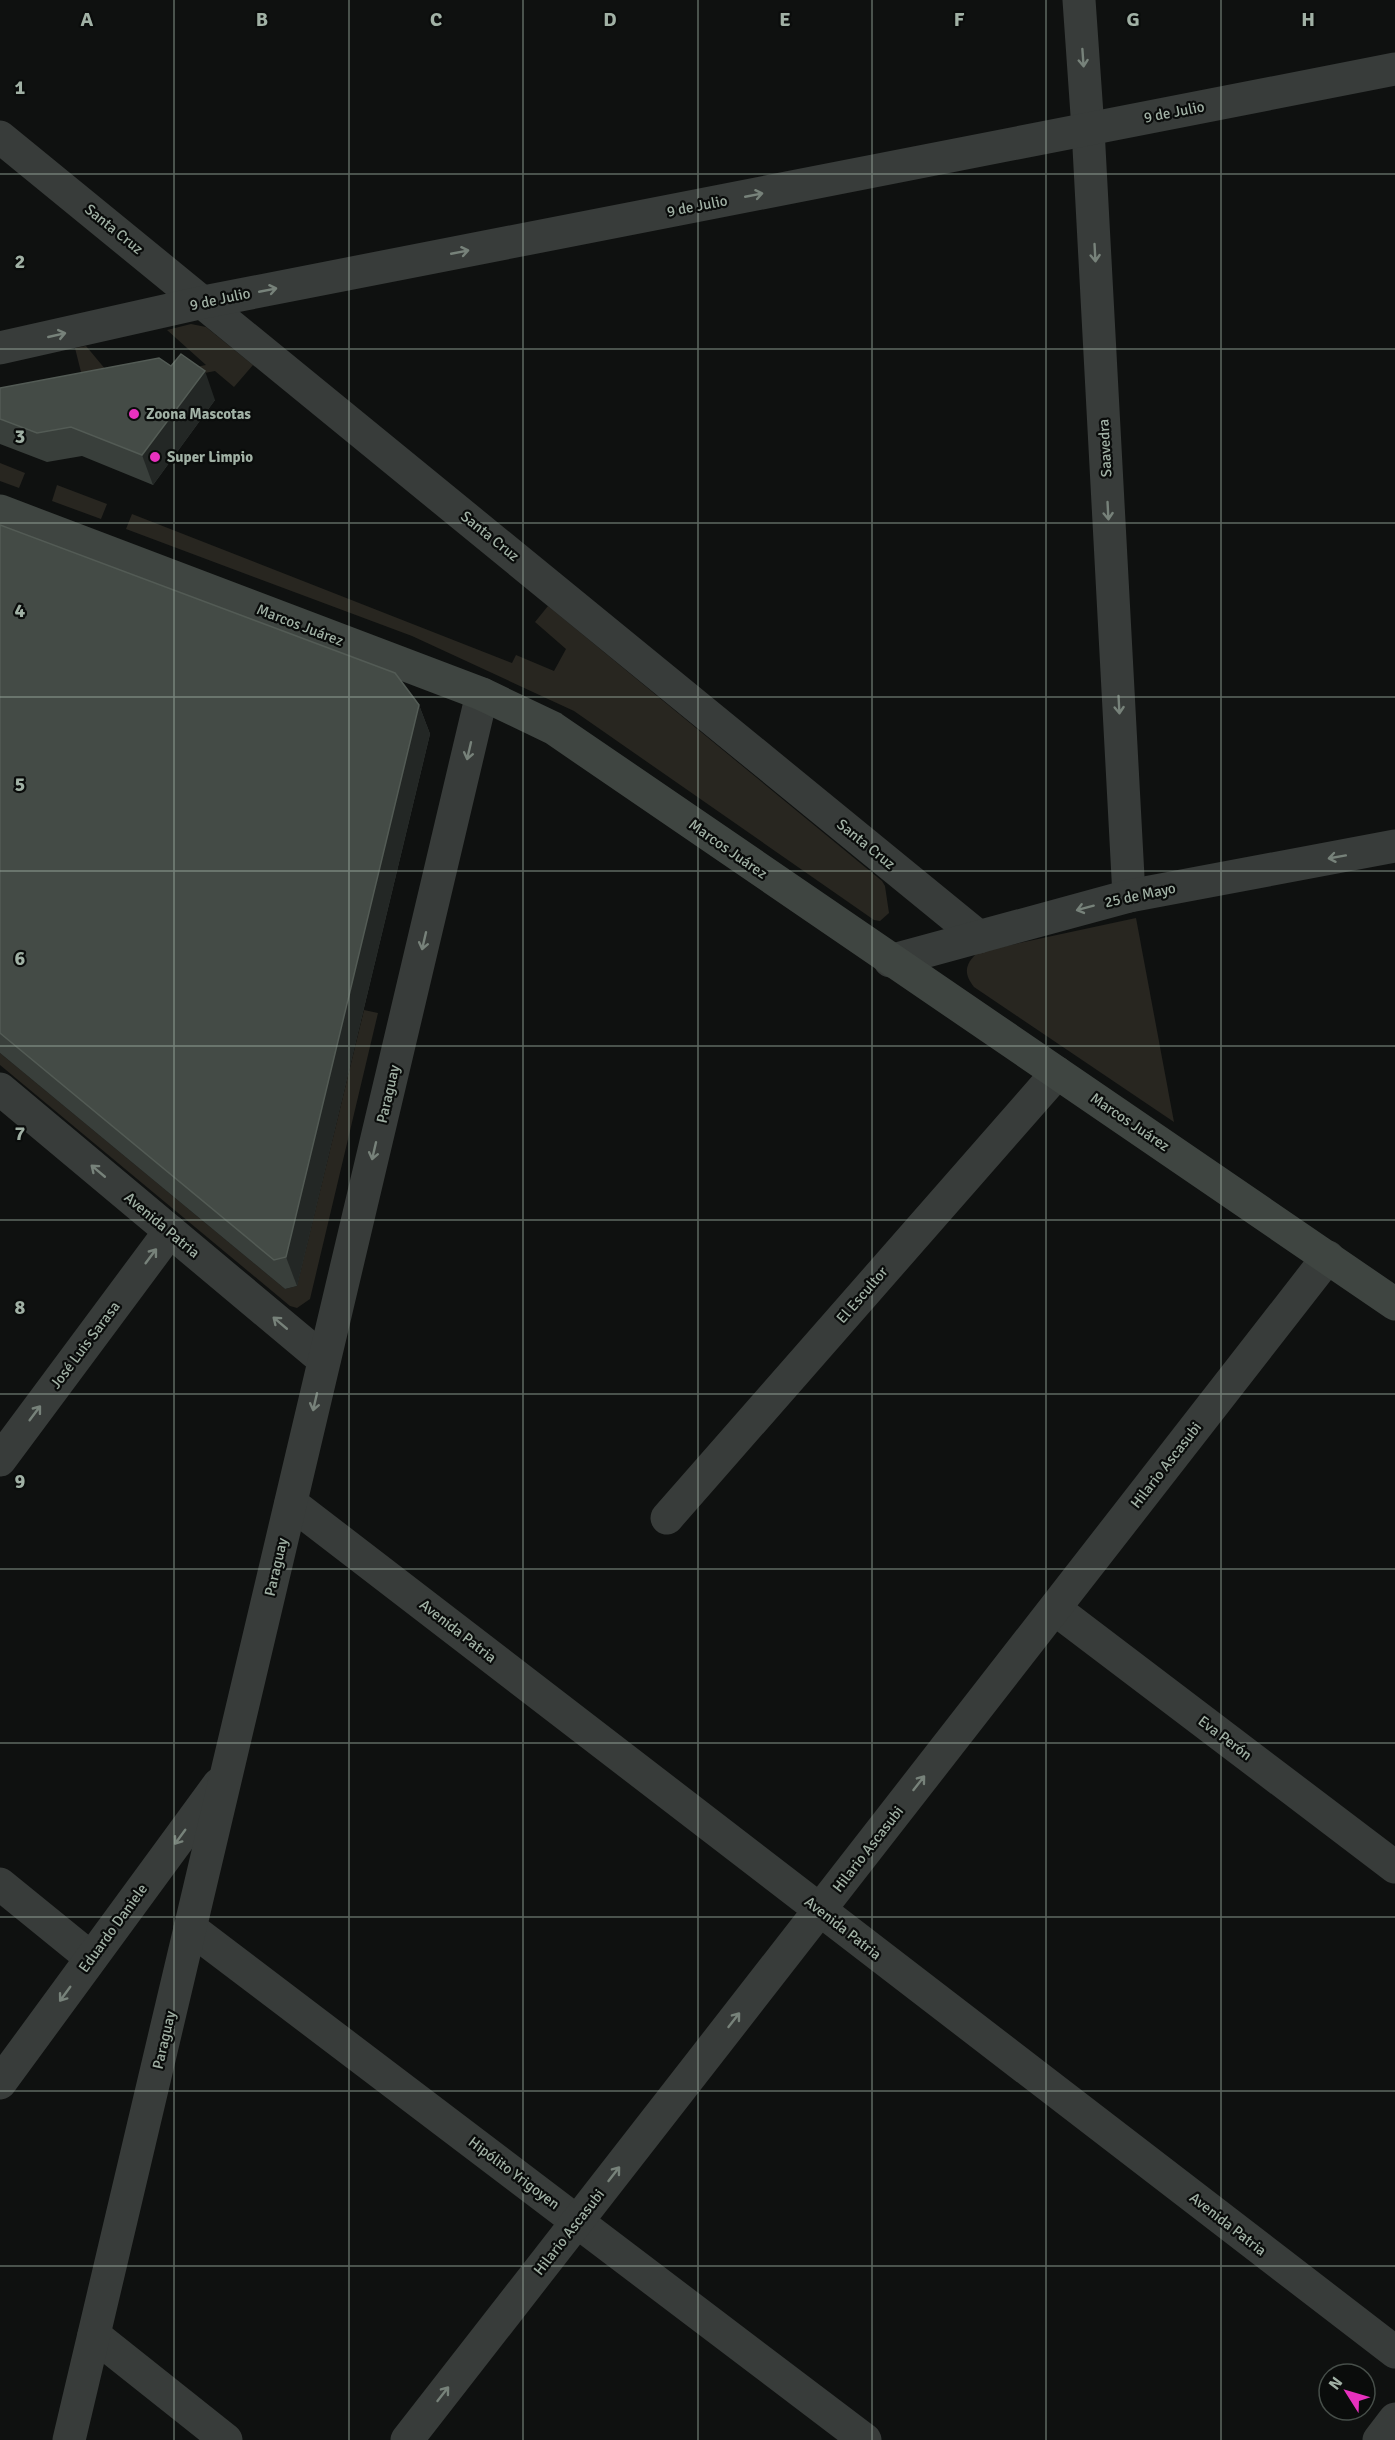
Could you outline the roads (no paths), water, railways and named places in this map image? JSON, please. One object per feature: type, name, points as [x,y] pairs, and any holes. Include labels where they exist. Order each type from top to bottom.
[{"type":"main road","name":"Marcos Juárez","points":[[0,511],[482,694],[553,729],[1395,1304]]},
{"type":"street","name":"Saavedra","points":[[1078,0],[1088,129],[1129,896]]},
{"type":"street","name":"9 de Julio","points":[[0,348],[204,302],[1395,69]]},
{"type":"street","name":"Santa Cruz","points":[[0,138],[204,302],[979,937]]},
{"type":"street","name":"Paraguay","points":[[69,2440],[482,694]]},
{"type":"street","name":"25 de Mayo","points":[[890,961],[1129,896],[1395,846]]},
{"type":"street","name":"El Escultor","points":[[667,1518],[1057,1073]]},
{"type":"street","name":"Avenida Patria","points":[[0,1089],[324,1360]]},
{"type":"street","name":"José Luis Sarasa","points":[[0,1460],[170,1231]]},
{"type":"street","name":"Hilario Ascasubi","points":[[407,2440],[1328,1257]]},
{"type":"street","name":"Avenida Patria","points":[[291,1503],[1395,2352]]},
{"type":"street","name":"Eva Perón","points":[[1055,1609],[1395,1867]]},
{"type":"street","name":"Eduardo Daniele","points":[[0,2084],[227,1773]]},
{"type":"street","points":[[0,1884],[91,1958]]},
{"type":"street","name":"Hipólito Yrigoyen","points":[[190,1929],[865,2440]]},
{"type":"street","points":[[94,2336],[226,2440]]},
{"type":"street","points":[[1379,2440],[1395,2419]]},
{"type":"place","name":"Zoona Mascotas","points":[[134,414]]},
{"type":"place","name":"Super Limpio","points":[[155,457]]}]
